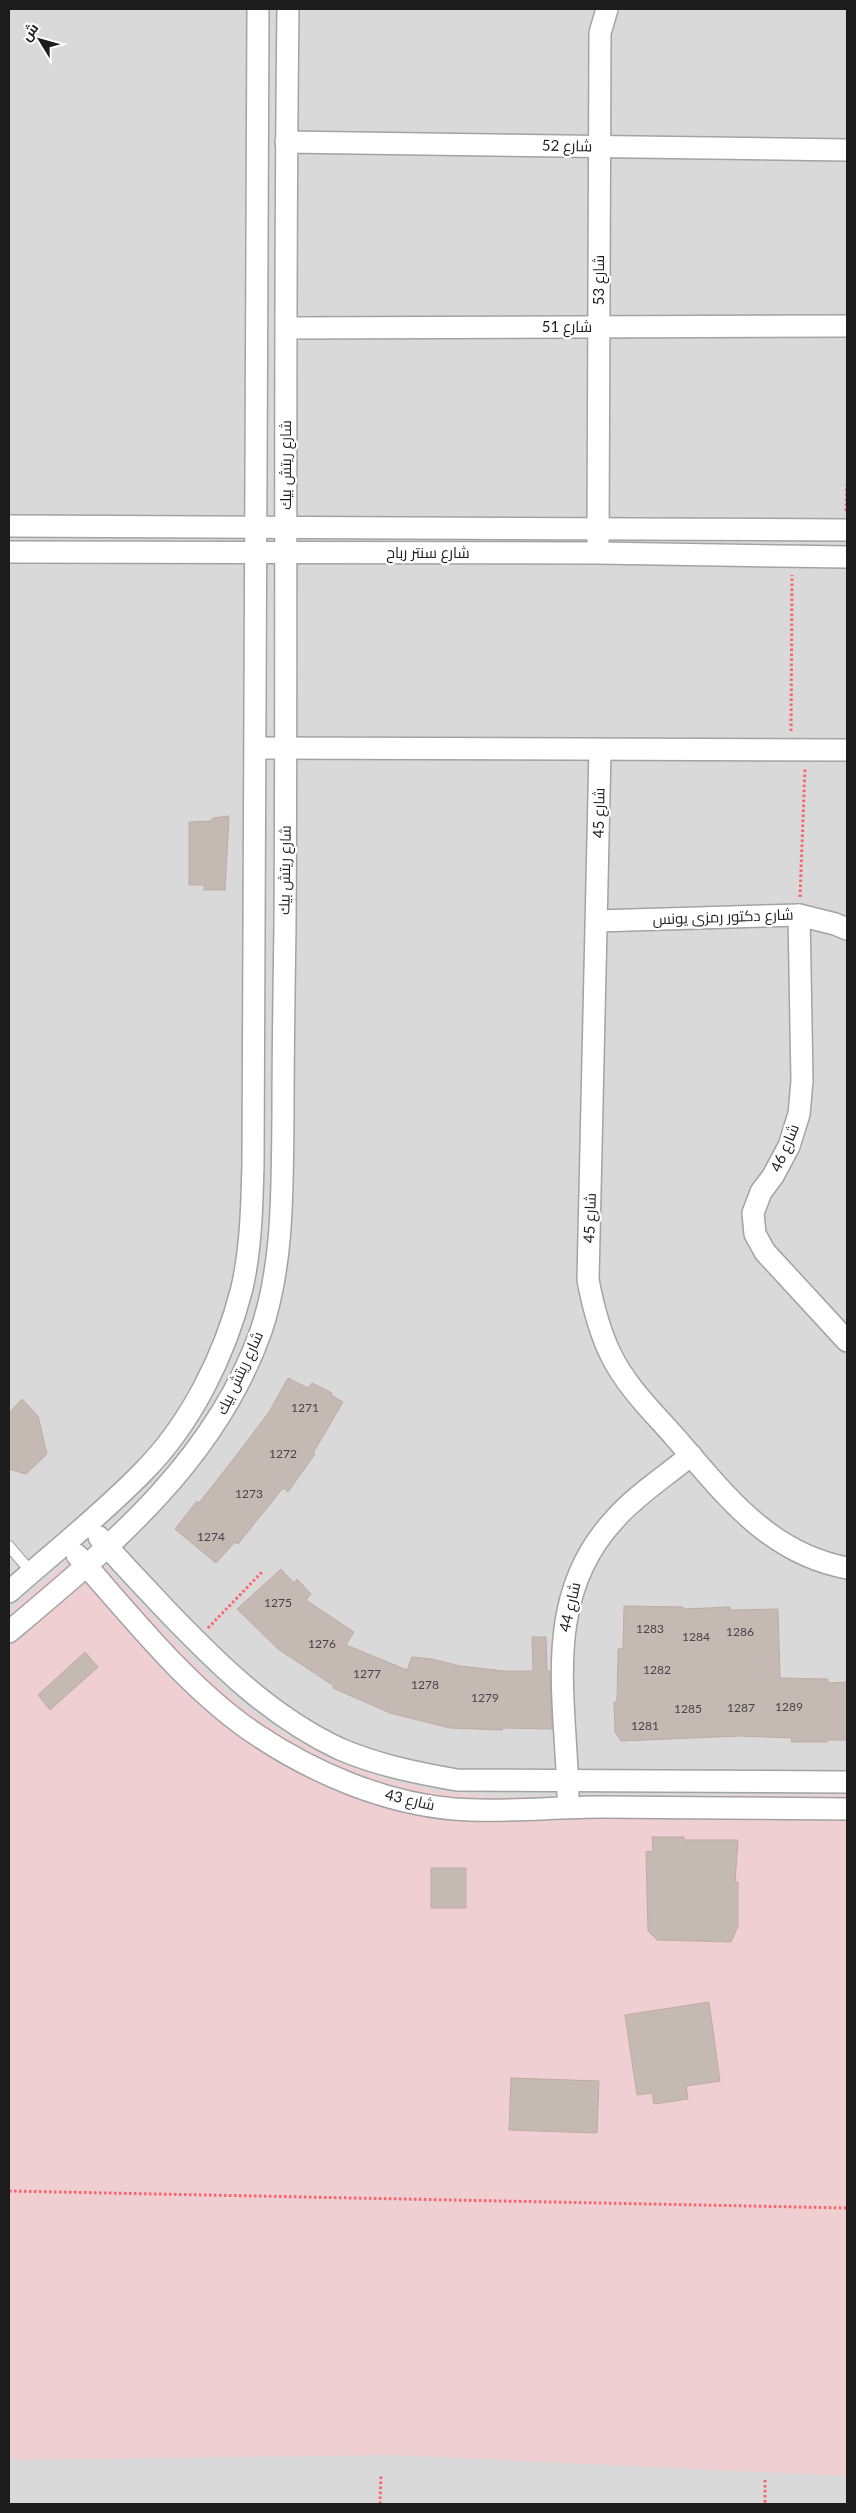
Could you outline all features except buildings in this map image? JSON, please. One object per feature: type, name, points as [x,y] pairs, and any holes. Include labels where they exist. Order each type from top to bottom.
[{"type":"street","name":"شارع ريتش بيك","points":[[9,1592],[88,1525],[144,1472],[171,1439],[194,1404],[214,1367],[230,1328],[242,1287],[249,1246],[254,1164],[258,9]]},
{"type":"street","name":"شارع ريتش بيك","points":[[9,1632],[107,1547],[154,1500],[216,1424],[242,1378],[262,1328],[275,1275],[282,1183],[286,748],[286,142],[288,9]]},
{"type":"street","name":"شارع 53","points":[[598,553],[600,33],[607,9]]},
{"type":"street","name":"شارع 52","points":[[286,142],[847,150]]},
{"type":"street","name":"شارع 51","points":[[287,328],[847,326]]},
{"type":"street","name":"شارع سنتر رباح","points":[[9,526],[846,530]]},
{"type":"street","name":"شارع سنتر رباح","points":[[9,552],[255,554],[598,553],[847,557]]},
{"type":"street","points":[[256,748],[847,750]]},
{"type":"street","name":"شارع 45","points":[[600,750],[588,1280],[596,1320],[612,1357],[634,1391],[729,1500],[758,1528],[793,1550],[831,1565],[847,1568]]},
{"type":"street","name":"شارع دكتور رمزى يونس","points":[[596,921],[799,915],[847,929]]},
{"type":"street","name":"شارع 46","points":[[799,915],[802,1081],[799,1114],[789,1146],[774,1176],[761,1192],[753,1213],[755,1234],[765,1252],[847,1341]]},
{"type":"street","name":"شارع 44","points":[[568,1807],[562,1643],[567,1609],[577,1576],[593,1545],[615,1518],[691,1455]]},
{"type":"street","name":"شارع 43","points":[[88,1525],[196,1640],[271,1708],[304,1730],[340,1749],[378,1763],[417,1774],[457,1780],[847,1782]]},
{"type":"street","name":"شارع 43","points":[[67,1544],[191,1681],[222,1709],[256,1735],[293,1757],[371,1791],[412,1802],[454,1809],[568,1807],[847,1809]]},
{"type":"lane","points":[[9,1546],[31,1572]]},
{"type":"path","points":[[846,530],[847,484]]},
{"type":"path","points":[[792,555],[798,751],[799,915]]},
{"type":"path","points":[[196,1640],[263,1571]]},
{"type":"path","points":[[9,2191],[847,2208]]},
{"type":"path","points":[[380,2504],[381,2475]]},
{"type":"path","points":[[765,2480],[765,2504]]},
{"type":"shaded area","points":[[9,9],[847,9],[847,2504],[9,2504]]},
{"type":"shaded area","points":[[86,1546],[200,1668],[241,1705],[285,1735],[333,1760],[384,1779],[437,1791],[491,1797],[847,1795],[847,2476],[397,2455],[9,2460],[9,1612]]}]
